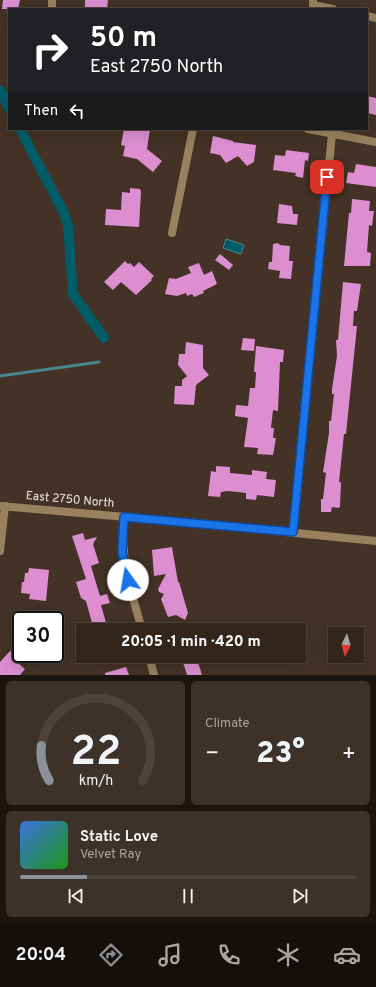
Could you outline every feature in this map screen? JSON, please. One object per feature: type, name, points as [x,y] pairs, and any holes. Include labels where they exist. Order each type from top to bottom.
[{"type":"street","points":[[313,2],[330,8]]},
{"type":"street","points":[[172,233],[193,130]]},
{"type":"street","points":[[313,130],[376,142]]},
{"type":"street","points":[[293,532],[332,134]]},
{"type":"street","points":[[0,551],[3,506]]},
{"type":"street","name":"East 2750 North","points":[[3,506],[293,532],[376,541]]},
{"type":"street","points":[[124,517],[122,536],[124,560],[140,623]]},
{"type":"street","points":[[151,663],[154,675]]},
{"type":"water","points":[[226,239],[244,245],[241,254],[223,248]]},
{"type":"building","points":[[3,0],[20,0],[18,8],[2,9]]},
{"type":"building","points":[[85,0],[108,0],[107,8],[85,8]]},
{"type":"building","points":[[368,96],[376,98],[376,115],[368,113]]},
{"type":"building","points":[[124,130],[150,130],[147,149],[162,161],[153,172],[137,159],[123,156],[125,146],[121,145]]},
{"type":"building","points":[[213,136],[233,142],[256,145],[254,162],[247,166],[238,156],[226,163],[220,155],[210,153]]},
{"type":"building","points":[[286,150],[309,153],[308,161],[305,160],[303,178],[295,176],[296,173],[273,170],[275,155],[285,156]]},
{"type":"building","points":[[356,164],[376,167],[376,187],[346,183],[348,172],[354,173]]},
{"type":"building","points":[[130,188],[140,189],[141,192],[139,227],[105,225],[106,209],[121,210],[122,192],[130,193]]},
{"type":"building","points":[[352,199],[370,201],[369,211],[374,211],[372,226],[369,225],[367,252],[371,253],[370,266],[344,266],[349,213],[351,213]]},
{"type":"building","points":[[279,204],[292,206],[293,214],[298,214],[297,225],[277,223]]},
{"type":"building","points":[[278,243],[280,245],[290,246],[289,261],[293,261],[291,279],[279,278],[280,271],[268,269],[269,262],[272,262],[273,244]]},
{"type":"building","points":[[220,254],[233,265],[229,270],[215,260]]},
{"type":"building","points":[[125,261],[134,267],[139,262],[154,276],[151,279],[152,280],[136,295],[121,282],[113,290],[104,282]]},
{"type":"building","points":[[199,263],[204,275],[212,271],[217,284],[203,291],[204,293],[194,297],[192,294],[187,296],[186,293],[177,296],[165,294],[169,278],[176,279],[191,273],[188,267]]},
{"type":"building","points":[[343,282],[361,284],[357,311],[354,311],[353,326],[357,326],[346,434],[344,434],[339,482],[341,482],[340,506],[339,508],[332,507],[331,512],[321,512],[321,499],[323,499],[326,473],[323,472],[334,394],[332,394],[332,389],[337,356],[336,340],[338,340]]},
{"type":"building","points":[[243,338],[255,339],[254,351],[241,350]]},
{"type":"building","points":[[186,342],[203,345],[203,368],[209,375],[196,385],[194,405],[174,404],[175,386],[182,386],[182,380],[187,376],[178,365],[179,354],[185,354]]},
{"type":"building","points":[[256,346],[284,350],[283,362],[280,362],[278,411],[273,410],[271,428],[274,428],[273,438],[276,438],[273,455],[257,454],[258,448],[244,447],[248,418],[235,416],[236,405],[248,406],[250,388],[255,388],[256,372],[254,372]]},
{"type":"building","points":[[216,466],[230,467],[230,473],[252,475],[252,470],[267,472],[266,479],[276,480],[274,497],[257,495],[256,500],[246,499],[246,493],[228,491],[221,492],[220,497],[208,496],[211,471],[216,472]]},
{"type":"building","points":[[83,533],[85,540],[97,537],[93,544],[99,563],[91,566],[100,596],[107,594],[110,603],[101,605],[106,623],[92,623],[86,601],[81,598],[76,582],[86,579],[72,536]]},
{"type":"building","points":[[172,547],[178,582],[188,613],[185,620],[176,615],[168,617],[161,599],[164,594],[159,592],[158,589],[166,574],[154,576],[152,550]]},
{"type":"building","points":[[29,568],[49,570],[46,601],[29,599],[30,594],[21,593],[22,582],[24,582],[25,573],[28,573]]},
{"type":"building","points":[[10,651],[12,652],[12,663],[20,663],[19,664],[25,669],[20,675],[0,675],[0,662]]},
{"type":"building","points":[[183,663],[198,663],[202,675],[187,675]]},
{"type":"building","points":[[126,667],[129,675],[105,675],[105,673]]},
{"type":"waterway","points":[[0,90],[8,106]]},
{"type":"waterway","points":[[21,130],[64,213],[68,225],[73,294],[104,338]]},
{"type":"waterway","points":[[0,376],[99,362]]},
{"type":"route","points":[[128,580],[122,552],[124,517],[195,522],[293,532],[327,177]]}]
